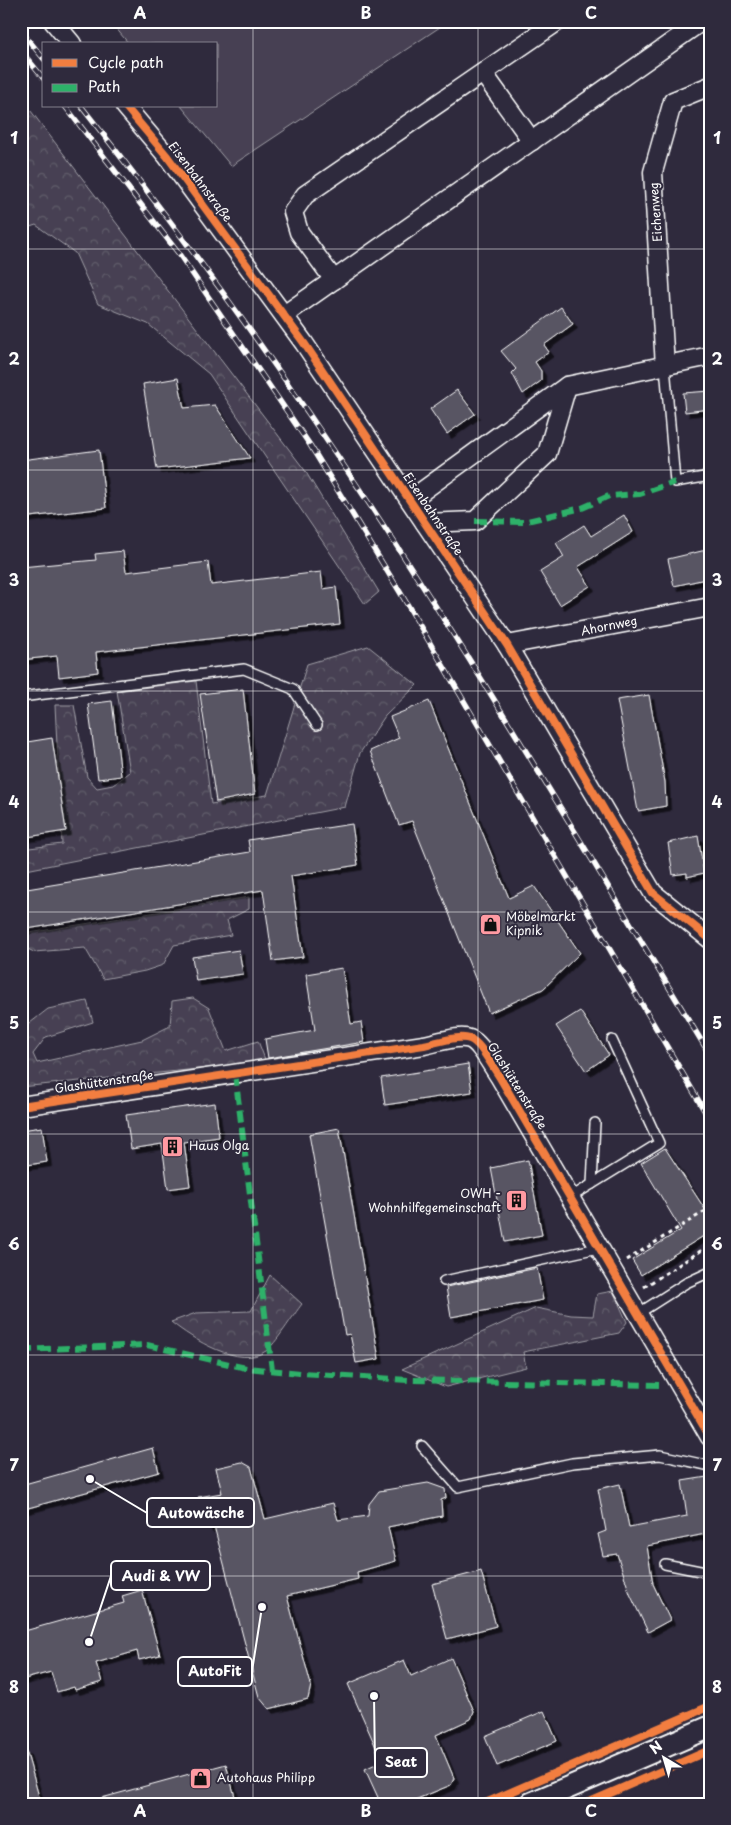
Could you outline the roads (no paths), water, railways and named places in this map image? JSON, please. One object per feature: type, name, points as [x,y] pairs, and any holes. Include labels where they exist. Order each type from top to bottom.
[{"type":"street","points":[[53,21],[70,42]]},
{"type":"street","points":[[334,280],[298,232],[293,212],[305,195],[558,21]]},
{"type":"street","points":[[284,315],[702,21]]},
{"type":"street","points":[[483,73],[532,141]]},
{"type":"street","name":"Eichenweg","points":[[665,366],[653,172],[673,101],[710,86]]},
{"type":"street","name":"Eisenbahnstraße","points":[[127,108],[167,156],[284,315],[508,644],[653,893],[710,939]]},
{"type":"street","points":[[410,500],[567,386],[710,356]]},
{"type":"street","points":[[425,523],[475,521],[547,454],[567,386]]},
{"type":"street","name":"Ahornweg","points":[[508,644],[710,607]]},
{"type":"street","name":"Glashüttenstraße","points":[[21,1106],[405,1048],[461,1036],[472,1038],[479,1045],[499,1076],[710,1437]]},
{"type":"street","points":[[530,1804],[710,1727]]},
{"type":"lane","points":[[665,366],[675,482],[710,476]]},
{"type":"lane","points":[[21,697],[244,669],[293,689],[317,726]]},
{"type":"lane","points":[[570,1197],[659,1144],[612,1040]]},
{"type":"lane","points":[[592,1184],[595,1124]]},
{"type":"lane","points":[[444,1281],[598,1248]]},
{"type":"lane","points":[[639,1313],[686,1283],[710,1272]]},
{"type":"lane","points":[[422,1446],[458,1487],[572,1463],[660,1455],[710,1466]]},
{"type":"lane","points":[[665,1564],[710,1573]]},
{"type":"railway","points":[[21,31],[42,57]]},
{"type":"railway","points":[[21,51],[42,77]]},
{"type":"railway","points":[[67,108],[179,254],[310,445],[400,592],[710,1120]]},
{"type":"railway","points":[[83,108],[230,302],[370,505],[500,710],[710,1055]]},
{"type":"place","name":"Möbelmarkt Kipnik","points":[[490,924]]},
{"type":"place","name":"Haus Olga","points":[[173,1146]]},
{"type":"place","name":"OWH - Wohnhilfegemeinschaft","points":[[517,1201]]},
{"type":"place","name":"Autowäsche","points":[[90,1479]]},
{"type":"place","name":"AutoFit","points":[[262,1607]]},
{"type":"place","name":"Audi & VW","points":[[89,1642]]},
{"type":"place","name":"Seat","points":[[374,1696]]},
{"type":"place","name":"Autohaus Philipp","points":[[201,1778]]}]
